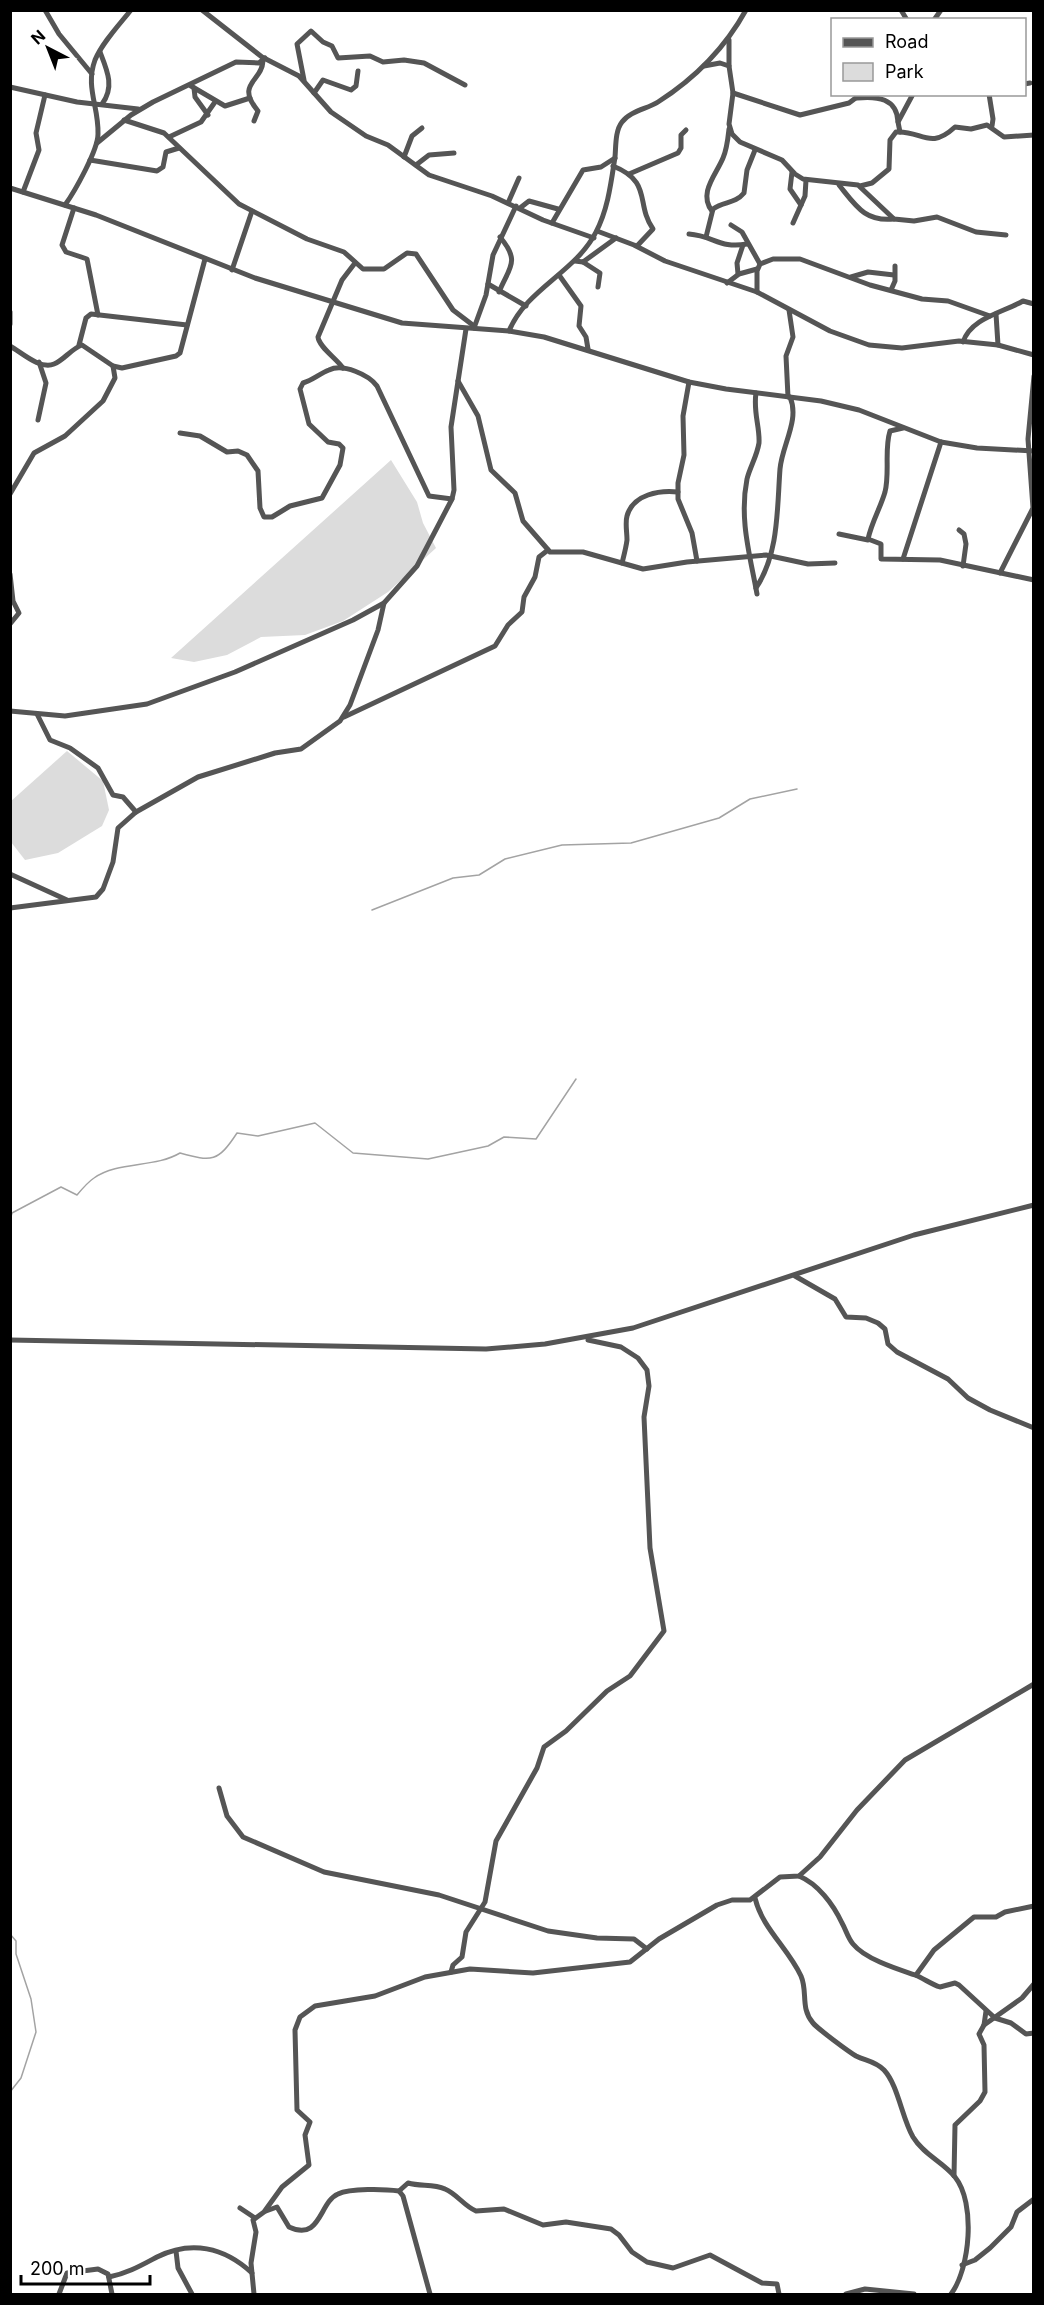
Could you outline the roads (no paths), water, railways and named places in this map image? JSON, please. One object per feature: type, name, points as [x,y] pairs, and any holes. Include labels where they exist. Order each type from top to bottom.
[{"type":"street","points":[[45,10],[59,34],[92,74]]},
{"type":"street","points":[[65,205],[97,143],[99,130],[93,102],[94,64],[100,52],[131,10]]},
{"type":"street","points":[[202,10],[264,59],[287,68],[305,82],[331,112],[366,136],[385,144],[429,175],[508,203],[552,223],[594,238]]},
{"type":"street","points":[[509,331],[526,306],[575,261],[594,238],[605,211],[614,166],[617,134],[623,121],[670,94],[703,67],[729,39],[746,10]]},
{"type":"street","points":[[305,82],[297,44],[311,31],[323,42],[332,46],[338,58],[370,56],[383,62],[404,60],[424,63],[465,85]]},
{"type":"street","points":[[712,211],[707,203],[707,193],[724,157],[733,93],[729,66],[729,39]]},
{"type":"street","points":[[100,52],[110,86],[102,104]]},
{"type":"street","points":[[97,143],[140,109],[193,87],[236,62],[249,64],[264,59]]},
{"type":"street","points":[[254,121],[258,111],[250,98],[250,83],[261,70],[264,59]]},
{"type":"street","points":[[703,67],[720,63],[729,66]]},
{"type":"street","points":[[94,64],[105,69]]},
{"type":"street","points":[[287,68],[301,64]]},
{"type":"street","points":[[314,93],[323,80],[351,90],[356,86],[358,71]]},
{"type":"street","points":[[10,87],[45,95],[140,109]]},
{"type":"street","points":[[193,87],[215,102],[231,105],[250,98]]},
{"type":"street","points":[[193,87],[195,97],[208,115]]},
{"type":"street","points":[[733,93],[800,115],[846,104],[859,96],[873,96],[887,101],[896,111],[900,132]]},
{"type":"street","points":[[23,192],[40,147],[36,133],[45,95]]},
{"type":"street","points":[[898,122],[912,96]]},
{"type":"street","points":[[989,96],[992,126]]},
{"type":"street","points":[[169,137],[196,126],[208,115],[215,102]]},
{"type":"street","points":[[124,120],[156,128],[208,172],[224,191],[252,211],[307,239],[344,252],[363,269],[379,270],[391,266],[407,253],[416,254],[453,310],[474,328]]},
{"type":"street","points":[[729,129],[740,142],[782,160],[792,172],[806,180],[860,186],[872,183],[890,169],[891,137],[900,132],[930,140],[946,135],[955,127],[992,126],[1004,137],[1034,135]]},
{"type":"street","points":[[404,157],[412,136],[422,128]]},
{"type":"street","points":[[629,174],[678,153],[681,148],[681,135],[686,130]]},
{"type":"street","points":[[90,160],[158,171],[163,166],[166,152],[179,148]]},
{"type":"street","points":[[706,237],[712,211],[716,206],[734,202],[743,195],[747,170],[755,150]]},
{"type":"street","points":[[416,165],[425,156],[454,153]]},
{"type":"street","points":[[552,223],[558,209],[583,170],[601,167],[615,158]]},
{"type":"street","points":[[614,166],[629,174],[642,191],[646,218],[653,228],[637,246]]},
{"type":"street","points":[[792,172],[790,189],[801,205]]},
{"type":"street","points":[[508,203],[519,178]]},
{"type":"street","points":[[793,223],[806,192],[806,180]]},
{"type":"street","points":[[839,185],[870,217],[880,220],[914,221],[937,217],[976,232],[1006,235]]},
{"type":"street","points":[[860,186],[894,219]]},
{"type":"street","points":[[10,188],[74,208],[232,270],[332,303],[402,322],[509,331],[588,349],[688,381],[859,410],[941,442],[974,448],[1031,451]]},
{"type":"street","points":[[474,328],[500,237],[518,207],[529,201],[558,209]]},
{"type":"street","points":[[74,208],[64,232],[63,249],[87,259],[98,315]]},
{"type":"street","points":[[232,270],[252,211]]},
{"type":"street","points":[[731,225],[742,232],[745,245],[759,266],[758,292]]},
{"type":"street","points":[[597,231],[637,246],[655,257],[758,292],[830,331],[869,345],[902,348],[963,342],[998,345],[1034,355]]},
{"type":"street","points":[[689,234],[706,237],[729,247],[745,245]]},
{"type":"street","points":[[499,292],[513,265],[510,250],[500,237]]},
{"type":"street","points":[[583,262],[616,238]]},
{"type":"street","points":[[738,274],[737,263],[745,245]]},
{"type":"street","points":[[727,283],[738,274],[773,259],[800,259],[891,290],[924,299],[948,301],[993,315]]},
{"type":"street","points":[[79,345],[84,345],[113,366],[130,368],[151,360],[178,355],[205,260]]},
{"type":"street","points":[[575,261],[583,262],[600,273],[598,287]]},
{"type":"street","points":[[356,264],[342,280],[322,325],[318,341],[340,366],[367,377],[377,386],[427,494],[433,498],[452,499]]},
{"type":"street","points":[[891,290],[895,266]]},
{"type":"street","points":[[851,277],[868,272],[894,275]]},
{"type":"street","points":[[559,275],[581,306],[579,326],[586,338],[588,349]]},
{"type":"street","points":[[488,284],[526,306]]},
{"type":"street","points":[[963,342],[970,328],[993,315],[1023,301],[1034,304]]},
{"type":"street","points":[[756,393],[754,407],[759,445],[747,479],[744,508],[748,556],[757,591],[771,555],[777,522],[780,468],[794,411],[789,397],[786,356],[793,337],[789,310]]},
{"type":"street","points":[[10,312],[10,324]]},
{"type":"street","points":[[10,346],[23,356],[39,362],[54,364],[79,345],[86,318],[91,314],[187,325]]},
{"type":"street","points":[[993,315],[998,345]]},
{"type":"street","points":[[10,711],[65,716],[130,707],[163,699],[318,636],[384,603],[417,566],[452,499],[454,490],[450,427],[466,329]]},
{"type":"street","points":[[38,420],[46,383],[39,362]]},
{"type":"street","points":[[10,494],[34,453],[65,436],[103,401],[115,378],[113,366]]},
{"type":"street","points":[[180,433],[200,436],[227,452],[238,451],[247,455],[258,471],[260,508],[264,517],[272,517],[290,506],[322,498],[340,465],[343,448],[339,444],[328,442],[309,424],[300,389],[305,382],[314,381],[329,369],[340,366]]},
{"type":"street","points":[[1000,573],[1033,508],[1031,451],[1034,376]]},
{"type":"street","points":[[458,381],[478,416],[491,470],[515,493],[523,521],[548,550]]},
{"type":"street","points":[[688,381],[683,416],[684,455],[678,492],[679,503],[695,543],[697,561]]},
{"type":"street","points":[[868,540],[872,521],[878,513],[885,490],[890,431],[905,428]]},
{"type":"street","points":[[903,560],[941,442]]},
{"type":"street","points":[[621,563],[627,539],[626,519],[630,509],[644,497],[658,490],[678,492]]},
{"type":"street","points":[[958,530],[964,534],[966,541],[963,566]]},
{"type":"street","points":[[839,534],[881,543],[883,560],[940,560],[1034,580]]},
{"type":"street","points":[[10,908],[89,900],[103,889],[113,862],[118,828],[136,812],[198,777],[268,755],[301,749],[342,718],[495,646],[508,625],[522,612],[524,597],[535,577],[539,557],[548,550],[583,552],[638,568],[651,569],[697,561],[771,555],[807,564],[835,563]]},
{"type":"street","points":[[10,574],[13,601],[19,613],[10,624]]},
{"type":"street","points":[[342,718],[378,630],[384,603]]},
{"type":"street","points":[[37,714],[50,740],[70,748],[98,768],[113,795],[125,798],[136,812]]},
{"type":"street","points":[[10,874],[69,901]]},
{"type":"street","points":[[10,1340],[486,1349],[583,1339],[633,1328],[914,1235],[1034,1205]]},
{"type":"street","points":[[795,1276],[834,1299],[846,1317],[866,1318],[878,1323],[885,1329],[888,1344],[897,1352],[948,1379],[968,1398],[994,1412],[1034,1428]]},
{"type":"street","points":[[451,1972],[453,1965],[462,1957],[464,1938],[486,1898],[492,1851],[506,1821],[537,1768],[544,1747],[566,1731],[607,1691],[630,1676],[664,1631],[650,1548],[644,1418],[649,1386],[647,1370],[638,1358],[621,1347],[583,1339]]},
{"type":"street","points":[[264,2212],[282,2187],[309,2165],[305,2135],[310,2121],[298,2111],[297,2105],[295,2030],[300,2017],[317,2005],[375,1996],[425,1977],[451,1972],[486,1969],[533,1973],[630,1962],[717,1905],[755,1898],[780,1877],[799,1875],[820,1857],[864,1802],[905,1760],[1034,1684]]},
{"type":"street","points":[[219,1788],[231,1824],[243,1837],[324,1872],[439,1895],[554,1932],[597,1938],[634,1939],[647,1949]]},
{"type":"street","points":[[799,1875],[813,1884],[823,1895],[858,1950],[886,1966],[940,1987],[954,1983],[959,1985],[995,2018],[1011,2023],[1026,2034],[1034,2033]]},
{"type":"street","points":[[755,1898],[762,1919],[786,1950],[802,1977],[804,2006],[812,2021],[857,2056],[870,2059],[884,2070],[914,2138],[925,2152],[954,2176],[968,2201],[968,2225],[962,2265],[951,2295]]},
{"type":"street","points":[[916,1976],[934,1950],[974,1917],[996,1917],[1005,1912],[1034,1906]]},
{"type":"street","points":[[984,2025],[1022,1998],[1034,1984]]},
{"type":"street","points":[[954,2176],[956,2122],[969,2113],[985,2092],[984,2045],[979,2034],[984,2025],[986,2011]]},
{"type":"street","points":[[255,2218],[277,2207],[289,2227],[306,2229],[319,2220],[329,2202],[338,2194],[399,2191],[408,2182],[420,2186],[434,2185],[453,2192],[476,2211],[504,2209],[543,2225],[566,2222],[611,2229],[620,2235],[630,2250],[644,2261],[666,2267],[676,2268],[698,2258],[713,2256],[762,2283],[777,2284],[779,2295]]},
{"type":"street","points":[[399,2191],[403,2196],[430,2295]]},
{"type":"street","points":[[962,2265],[975,2260],[990,2248],[1011,2227],[1017,2212],[1034,2199]]},
{"type":"street","points":[[240,2208],[255,2218]]},
{"type":"street","points":[[254,2295],[252,2273],[255,2218]]},
{"type":"street","points":[[109,2277],[135,2270],[154,2259],[176,2251],[212,2248],[228,2255],[252,2273]]},
{"type":"street","points":[[176,2251],[178,2268],[192,2295]]},
{"type":"street","points":[[59,2295],[64,2277],[69,2272],[81,2273],[102,2269],[109,2277],[112,2295]]},
{"type":"street","points":[[846,2295],[865,2289],[914,2295]]},
{"type":"waterway","points":[[372,910],[453,878],[479,875],[505,859],[562,845],[631,843],[719,818],[750,799],[797,789]]},
{"type":"waterway","points":[[10,1220],[12,1213],[61,1187],[77,1195],[94,1178],[114,1169],[159,1161],[180,1153],[200,1158],[213,1157],[225,1150],[237,1133],[258,1136],[315,1123],[353,1153],[428,1159],[488,1146],[504,1137],[536,1139],[576,1079]]},
{"type":"waterway","points":[[10,1934],[16,1941],[16,1954],[31,1999],[36,2032],[21,2078],[10,2092]]}]
